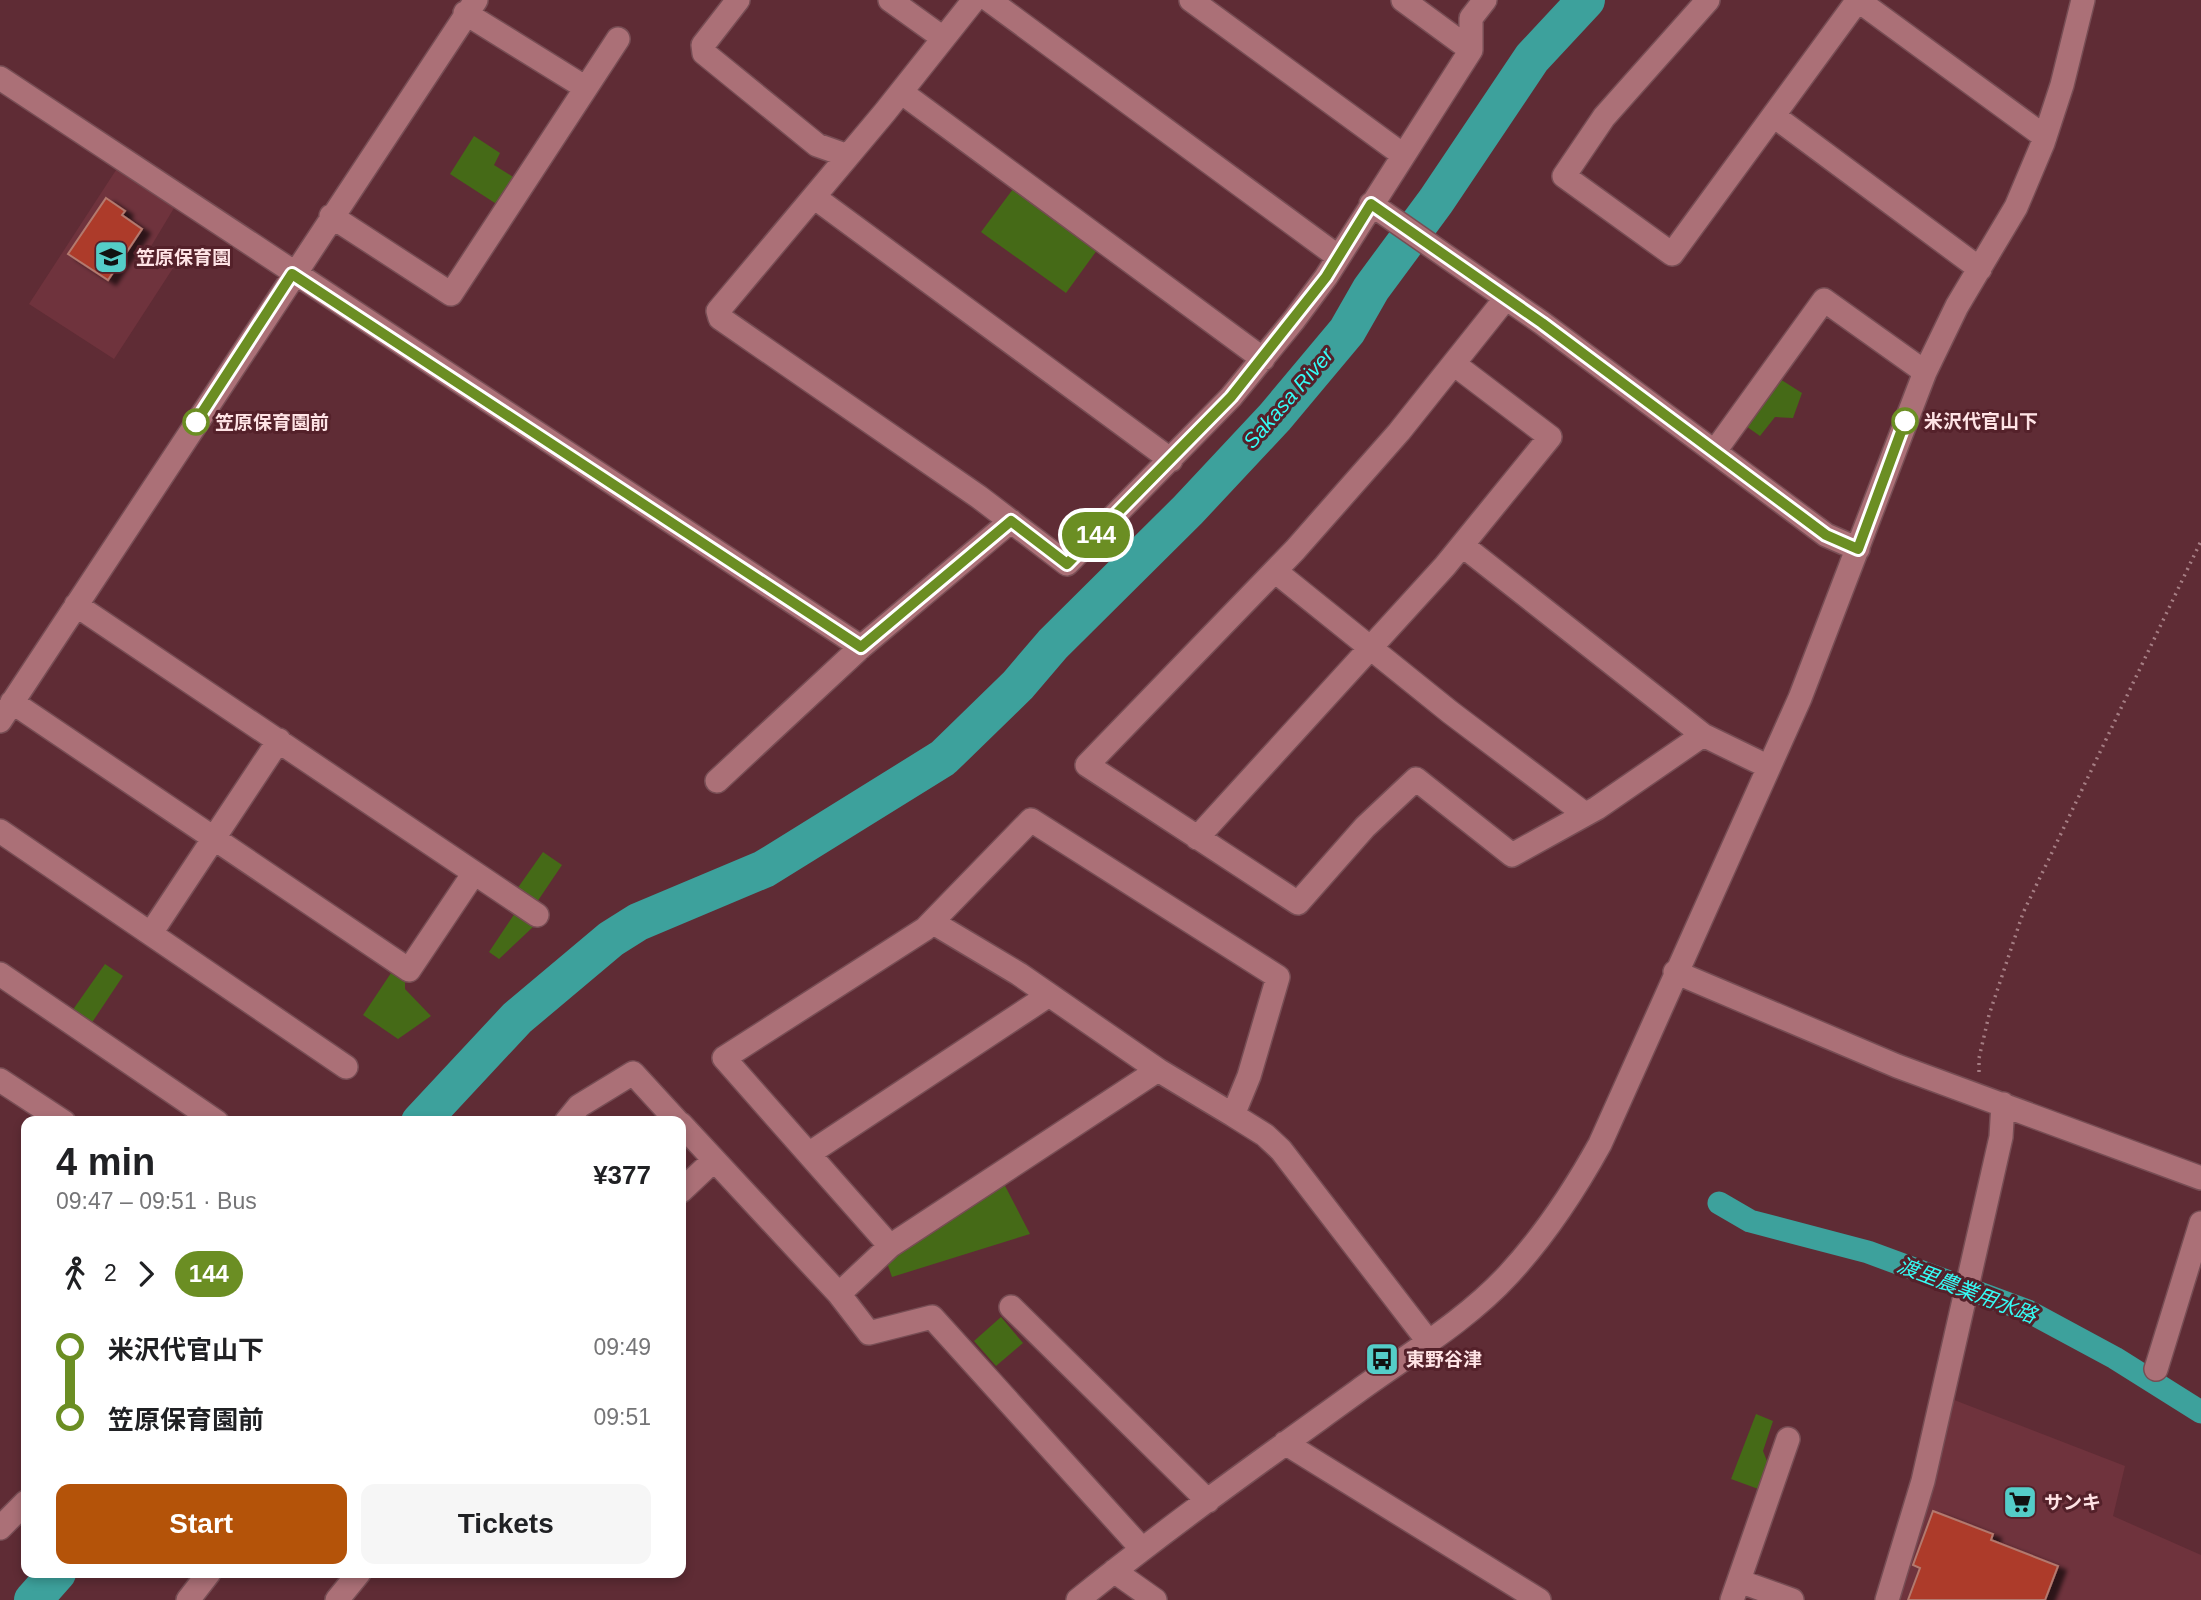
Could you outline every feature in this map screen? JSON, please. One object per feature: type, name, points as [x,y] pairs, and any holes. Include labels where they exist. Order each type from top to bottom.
[{"type":"street","points":[[738,0],[703,45],[704,53],[817,145],[848,156]]},
{"type":"street","points":[[890,0],[943,38]]},
{"type":"street","points":[[974,0],[901,92],[718,311],[720,318],[1011,521],[1067,564],[1171,460],[1262,359],[1326,277],[1337,256],[1379,210],[1403,155],[1471,50],[1471,18],[1485,0]]},
{"type":"street","points":[[989,0],[1337,256]]},
{"type":"street","points":[[1191,0],[1403,155]]},
{"type":"street","points":[[1403,0],[1471,50]]},
{"type":"street","points":[[1708,0],[1604,117],[1564,176],[1672,254],[1859,1],[2045,136]]},
{"type":"street","points":[[1078,1600],[1285,1443],[1468,1312],[1508,1276],[1546,1230],[1576,1186],[1600,1144],[1800,698],[1925,372],[2016,207],[2045,136],[2083,0]]},
{"type":"street","points":[[474,873],[409,970],[213,838],[6,712],[292,274],[471,7],[586,88]]},
{"type":"street","points":[[331,216],[451,294],[618,39]]},
{"type":"street","points":[[0,78],[292,274],[861,647]]},
{"type":"street","points":[[901,92],[1262,359]]},
{"type":"street","points":[[1774,116],[1980,269]]},
{"type":"street","points":[[814,197],[1171,460]]},
{"type":"street","points":[[1379,210],[1506,298],[1826,535],[1858,549]]},
{"type":"street","points":[[1506,298],[1390,442],[1275,571],[1087,765],[1298,904],[1365,827],[1416,779],[1513,855],[1585,814],[1703,735]]},
{"type":"street","points":[[1716,451],[1824,300],[1925,372]]},
{"type":"street","points":[[1197,838],[1371,649],[1462,545],[1550,437],[1454,364]]},
{"type":"street","points":[[717,781],[861,647],[1011,521]]},
{"type":"street","points":[[1462,545],[1703,735],[1769,767]]},
{"type":"street","points":[[1275,571],[1371,649],[1585,814]]},
{"type":"street","points":[[76,604],[537,915]]},
{"type":"street","points":[[151,933],[279,740]]},
{"type":"street","points":[[890,1246],[724,1058],[932,922],[1031,820],[1278,977],[1249,1076],[1233,1115]]},
{"type":"street","points":[[0,831],[346,1067]]},
{"type":"street","points":[[932,922],[1049,995],[1158,1070],[1265,1135],[1281,1150],[1428,1341]]},
{"type":"street","points":[[1675,972],[1897,1066],[2201,1178]]},
{"type":"street","points":[[0,974],[208,1116]]},
{"type":"street","points":[[810,1153],[1049,995]]},
{"type":"street","points":[[839,1294],[890,1246],[1158,1070]]},
{"type":"street","points":[[571,1116],[579,1106],[633,1073],[673,1116]]},
{"type":"street","points":[[0,1080],[55,1116]]},
{"type":"street","points":[[1887,1600],[1913,1518],[2001,1137],[2003,1104]]},
{"type":"street","points":[[686,1130],[839,1294],[869,1333],[932,1317],[1142,1549]]},
{"type":"street","points":[[686,1186],[714,1160]]},
{"type":"street","points":[[2156,1369],[2201,1223]]},
{"type":"street","points":[[1011,1307],[1208,1501]]},
{"type":"street","points":[[1788,1439],[1735,1590],[1792,1600]]},
{"type":"street","points":[[1285,1443],[1507,1592],[1539,1600]]},
{"type":"street","points":[[0,1528],[21,1507]]},
{"type":"street","points":[[1114,1571],[1155,1600]]},
{"type":"street","points":[[188,1600],[205,1578]]},
{"type":"street","points":[[337,1600],[355,1578]]},
{"type":"path","points":[[1980,1095],[1981,1047],[2023,913],[2201,541]]},
{"type":"shaded area","name":"笠原保育園","points":[[118,167],[177,203],[150,248],[175,265],[114,359],[29,304]]},
{"type":"shaded area","name":"サンキ","points":[[1949,1398],[2125,1466],[2113,1516],[2201,1555],[2201,1600],[1893,1600]]},
{"type":"green space","points":[[474,136],[500,153],[494,165],[515,178],[498,205],[450,174]]},
{"type":"green space","points":[[1016,185],[1100,246],[1066,293],[981,232]]},
{"type":"green space","points":[[1777,377],[1802,393],[1793,418],[1775,417],[1760,436],[1743,424]]},
{"type":"green space","points":[[543,852],[562,865],[537,902],[517,889]]},
{"type":"green space","points":[[515,913],[533,927],[499,959],[489,952]]},
{"type":"green space","points":[[105,964],[123,976],[91,1024],[72,1011]]},
{"type":"green space","points":[[391,973],[405,982],[405,989],[431,1016],[398,1039],[363,1015]]},
{"type":"green space","points":[[1002,1180],[1030,1234],[892,1277],[886,1260]]},
{"type":"green space","points":[[1001,1317],[1023,1343],[996,1366],[974,1341]]},
{"type":"green space","points":[[1756,1414],[1773,1421],[1763,1451],[1769,1466],[1761,1490],[1731,1479]]},
{"type":"building","points":[[106,198],[125,211],[122,215],[142,229],[108,280],[68,254]]},
{"type":"building","points":[[1933,1511],[1993,1534],[1991,1540],[2058,1566],[2045,1600],[1908,1600],[1920,1568],[1913,1565]]},
{"type":"waterway","name":"Sakasa River","points":[[426,1116],[517,1018],[611,939],[638,922],[764,869],[943,758],[1018,685],[1053,644],[1188,510],[1275,417],[1347,331],[1371,289],[1436,201],[1532,58],[1586,0]]},
{"type":"waterway","name":"渡里農業用水路","points":[[1719,1203],[1750,1221],[1868,1252],[2028,1311],[2115,1358],[2201,1412]]},
{"type":"waterway","points":[[33,1600],[53,1578]]},
{"type":"bus line","name":"144","points":[[196,422],[292,274],[861,647],[1011,521],[1067,564],[1231,397],[1326,277],[1371,204],[1542,323],[1701,439],[1826,535],[1858,549],[1905,421]]},
{"type":"place","name":"笠原保育園","points":[[111,257]]},
{"type":"place","name":"米沢代官山下","points":[[1905,421]]},
{"type":"place","name":"笠原保育園前","points":[[196,422]]},
{"type":"place","name":"東野谷津","points":[[1382,1359]]},
{"type":"place","name":"サンキ","points":[[2020,1502]]}]
